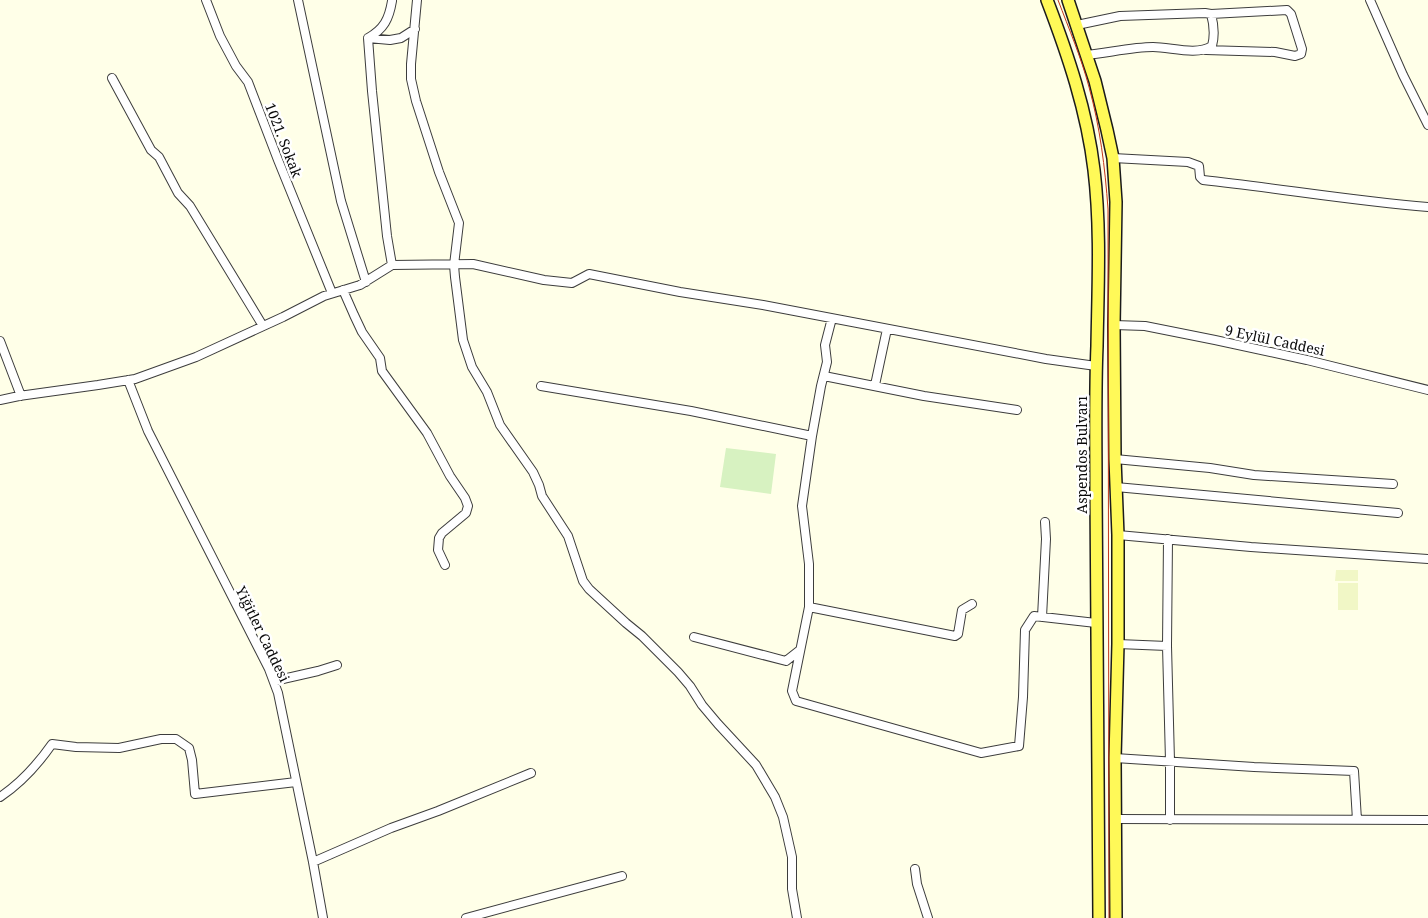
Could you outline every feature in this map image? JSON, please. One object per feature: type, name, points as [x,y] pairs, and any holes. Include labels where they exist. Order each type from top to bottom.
[{"type":"main road","name":"Aspendos Bulvarı","points":[[1047,0],[1076,84],[1094,168],[1098,211],[1096,623],[1100,918]]},
{"type":"main road","points":[[1068,0],[1101,104],[1113,158],[1116,202],[1114,325],[1115,459],[1118,535],[1115,758],[1116,918]]},
{"type":"street","name":"1021. Sokak","points":[[206,0],[220,36],[236,66],[248,82],[332,293]]},
{"type":"street","points":[[298,0],[341,201],[366,282]]},
{"type":"street","points":[[417,0],[411,80],[439,172],[452,201],[459,223],[454,265],[464,340],[472,367],[487,392],[500,426],[533,472],[540,485],[542,496],[568,536],[584,581],[589,589],[642,636],[690,686],[702,706],[756,765],[780,806],[784,818],[792,857],[792,889],[797,918]]},
{"type":"street","points":[[1370,0],[1428,125]]},
{"type":"street","points":[[368,38],[385,25],[392,1]]},
{"type":"street","points":[[1077,25],[1120,16],[1287,10],[1291,14],[1302,49],[1301,54],[1295,56],[1275,52],[1152,47],[1086,55]]},
{"type":"street","points":[[1206,50],[1212,46],[1214,39],[1211,14]]},
{"type":"street","points":[[368,38],[390,40],[401,38],[414,29]]},
{"type":"street","points":[[368,38],[387,236],[392,266]]},
{"type":"street","points":[[112,78],[178,193],[190,206],[263,326]]},
{"type":"street","points":[[1113,158],[1188,162],[1199,166],[1200,177],[1203,180],[1261,186],[1330,197],[1428,207]]},
{"type":"street","points":[[0,400],[128,380],[196,357],[324,296],[360,286],[392,266],[473,264],[544,280],[572,282],[589,274],[1046,359],[1096,366]]},
{"type":"street","points":[[343,290],[362,332],[380,358],[382,371],[427,433],[468,506],[466,513],[442,532],[438,538],[438,550],[445,565]]},
{"type":"street","points":[[832,318],[825,345],[827,362],[820,386],[802,506],[809,564],[809,607],[792,691],[796,701],[981,753],[1019,746],[1025,630],[1034,616],[1096,623]]},
{"type":"street","name":"9 Eylül Caddesi","points":[[1114,325],[1145,326],[1215,340],[1317,362],[1428,390]]},
{"type":"street","points":[[875,385],[887,329]]},
{"type":"street","points":[[0,341],[21,396]]},
{"type":"street","points":[[824,376],[924,396],[1017,410]]},
{"type":"street","name":"Yiğitler Caddesi","points":[[128,380],[148,431],[274,681],[313,862],[323,918]]},
{"type":"street","points":[[541,386],[691,411],[812,436]]},
{"type":"street","points":[[1115,459],[1210,468],[1254,475],[1393,484]]},
{"type":"street","points":[[1116,487],[1398,513]]},
{"type":"street","points":[[1042,617],[1046,539],[1045,522]]},
{"type":"street","points":[[1118,535],[1251,547],[1428,559]]},
{"type":"street","points":[[1168,539],[1167,646],[1170,820]]},
{"type":"street","points":[[809,607],[955,636],[958,634],[962,610],[972,604]]},
{"type":"street","points":[[694,637],[786,661],[800,650]]},
{"type":"street","points":[[1118,644],[1167,646]]},
{"type":"street","points":[[274,681],[337,665]]},
{"type":"street","points":[[0,797],[14,788],[42,759],[52,744],[119,748],[161,739],[176,739],[189,748],[195,794],[296,782]]},
{"type":"street","points":[[1115,758],[1354,771],[1357,820]]},
{"type":"street","points":[[313,862],[391,828],[531,773]]},
{"type":"street","points":[[1115,820],[1428,820]]},
{"type":"street","points":[[915,868],[917,884],[928,918]]},
{"type":"street","points":[[466,918],[622,876]]},
{"type":"green space","points":[[726,448],[776,454],[771,494],[720,487]]},
{"type":"green space","points":[[1336,570],[1358,570],[1358,581],[1335,581]]},
{"type":"green space","points":[[1338,583],[1358,583],[1358,610],[1338,610]]},
{"type":"tram line","points":[[1058,0],[1075,43],[1093,102],[1102,147],[1108,209],[1109,918]]}]
